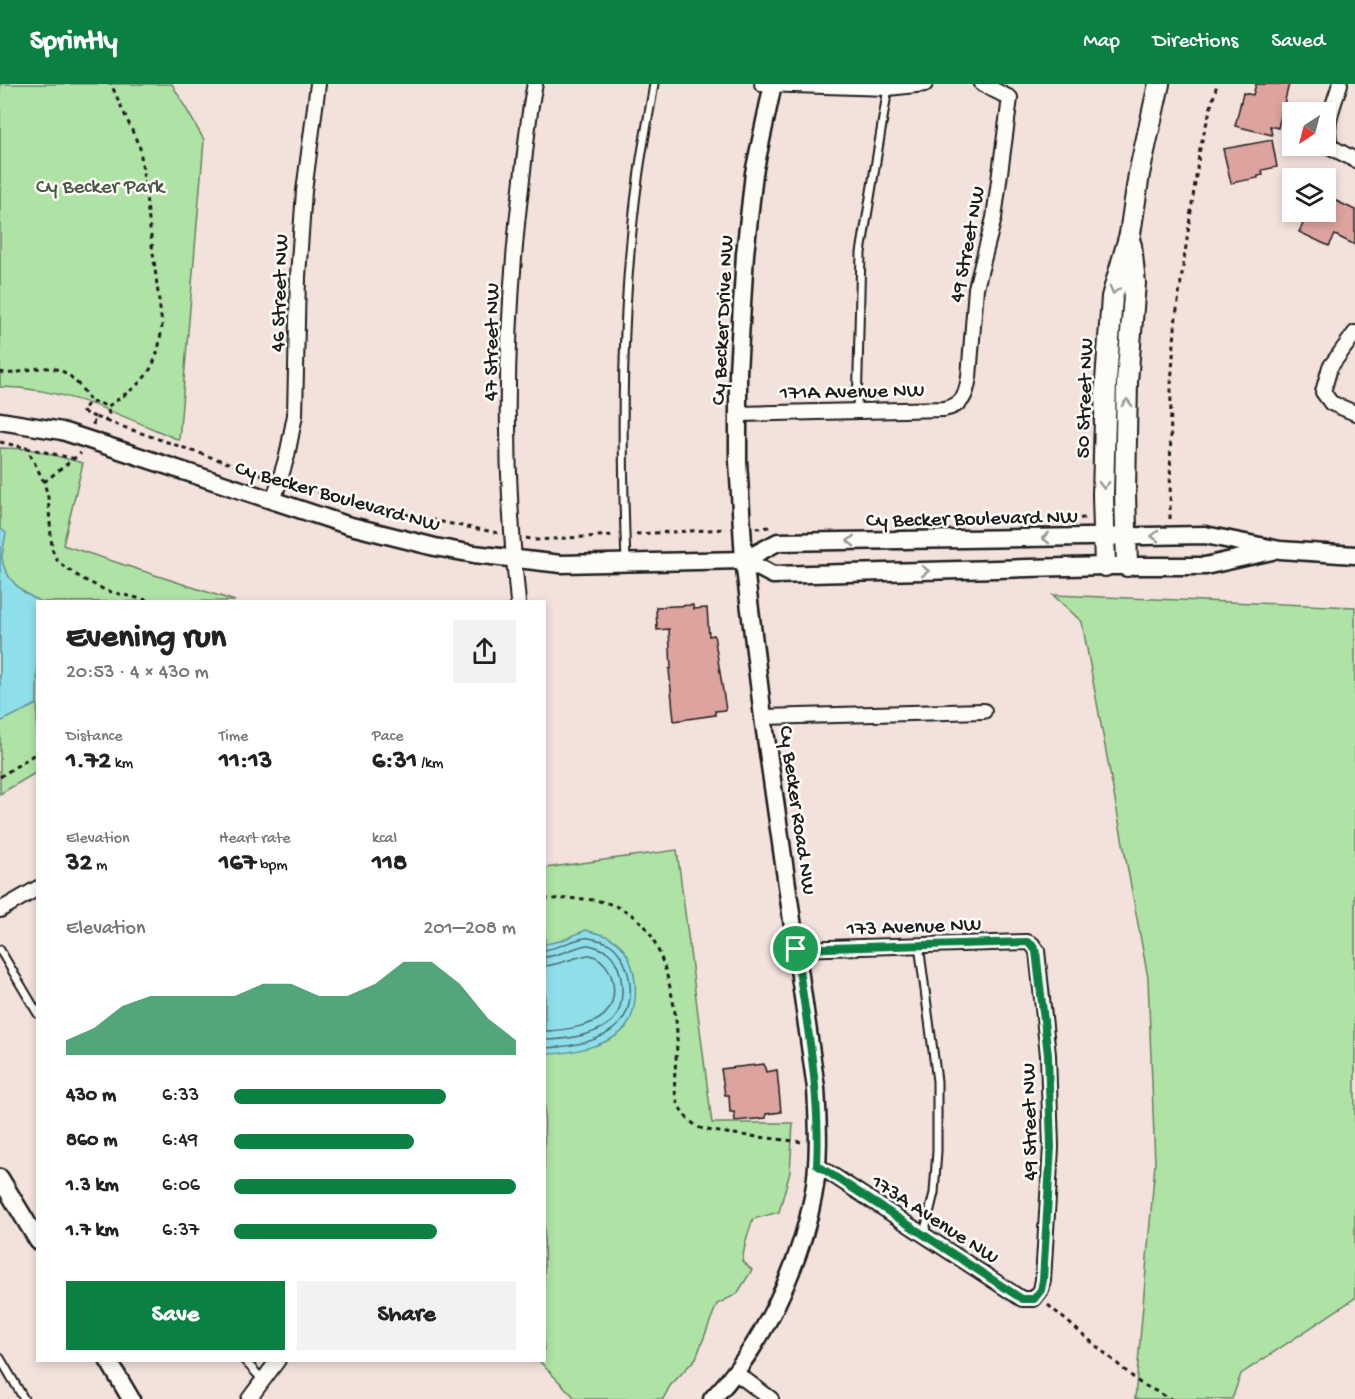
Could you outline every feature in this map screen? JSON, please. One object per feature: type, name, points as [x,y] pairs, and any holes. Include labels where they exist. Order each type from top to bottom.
[{"type":"main road","name":"50 Street NW","points":[[1105,566],[1106,381],[1112,297],[1130,234],[1139,174],[1159,84]]},
{"type":"main road","name":"50 Street NW","points":[[1127,566],[1127,382],[1135,283],[1130,234]]},
{"type":"street","name":"46 Street NW","points":[[273,502],[296,415],[298,276],[304,191],[318,84]]},
{"type":"street","name":"47 Street NW","points":[[518,600],[510,488],[511,300],[516,230],[535,84]]},
{"type":"street","points":[[769,84],[888,88],[925,84]]},
{"type":"street","name":"Cy Becker Drive NW","points":[[744,560],[738,461],[739,335],[754,173],[769,84]]},
{"type":"street","name":"49 Street NW","points":[[963,398],[969,377],[976,288],[999,195],[1010,98],[981,84]]},
{"type":"street","points":[[1340,84],[1328,128],[1328,138],[1331,147],[1355,160]]},
{"type":"street","points":[[1355,333],[1330,367],[1323,392],[1331,403],[1355,413]]},
{"type":"street","name":"171A Avenue NW","points":[[739,414],[944,409],[956,406],[963,398]]},
{"type":"street","name":"Cy Becker Boulevard NW","points":[[0,421],[25,424],[88,439],[347,525],[435,547],[561,564],[744,560],[778,542],[1205,535],[1280,550]]},
{"type":"street","name":"Cy Becker Boulevard NW","points":[[744,560],[773,575],[1105,566],[1205,566],[1280,550]]},
{"type":"street","points":[[1280,550],[1355,555]]},
{"type":"street","name":"Cy Becker Road NW","points":[[712,1399],[736,1373],[770,1319],[796,1257],[814,1197],[818,1144],[816,1088],[744,560]]},
{"type":"street","points":[[764,717],[984,711]]},
{"type":"street","points":[[0,910],[36,889]]},
{"type":"street","name":"173 Avenue NW","points":[[796,949],[1027,942],[1032,945]]},
{"type":"street","name":"49 Street NW","points":[[1032,945],[1036,951],[1048,1055],[1051,1147],[1043,1280],[1036,1297]]},
{"type":"street","name":"173A Avenue NW","points":[[817,1165],[1022,1299],[1036,1297]]},
{"type":"street","points":[[0,1178],[36,1239]]},
{"type":"street","points":[[109,1362],[131,1399]]},
{"type":"street","points":[[249,1399],[276,1362]]},
{"type":"street","points":[[736,1373],[771,1399]]},
{"type":"lane","points":[[626,563],[623,406],[628,292],[638,179],[654,84]]},
{"type":"lane","points":[[857,410],[861,253],[888,88]]},
{"type":"lane","points":[[919,945],[937,1081],[937,1151],[934,1193],[924,1236]]},
{"type":"lane","points":[[0,950],[36,1011]]},
{"type":"lane","points":[[0,1358],[24,1399]]},
{"type":"lane","points":[[246,1362],[263,1380]]},
{"type":"path","points":[[107,407],[137,386],[149,372],[159,350],[162,325],[140,148],[111,84]]},
{"type":"path","points":[[1171,519],[1171,384],[1176,316],[1200,148],[1217,84]]},
{"type":"path","points":[[0,372],[15,373],[40,367],[60,370],[70,374],[91,402]]},
{"type":"path","points":[[91,402],[98,402],[107,407],[109,414],[106,421],[83,412],[91,402]]},
{"type":"path","points":[[44,482],[80,456],[95,417]]},
{"type":"path","points":[[0,441],[76,459]]},
{"type":"path","points":[[26,446],[44,482],[48,497],[52,549],[58,562],[81,578],[107,591],[146,600]]},
{"type":"path","points":[[0,777],[36,753]]},
{"type":"path","points":[[546,899],[604,902],[626,911],[643,925],[655,943],[667,976],[675,1012],[677,1040],[673,1088],[687,1118],[701,1129],[818,1144]]},
{"type":"path","points":[[1036,1297],[1140,1383],[1171,1399]]},
{"type":"green space","name":"Cy Becker Park","points":[[0,84],[172,84],[204,140],[179,440],[92,404],[48,392],[0,387]]},
{"type":"green space","points":[[0,448],[30,449],[83,463],[63,545],[232,600],[36,600],[36,773],[0,794]]},
{"type":"green space","points":[[1053,595],[1355,607],[1355,1298],[1241,1374],[1232,1399],[1135,1399],[1155,1164],[1148,978],[1082,622]]},
{"type":"green space","points":[[677,850],[712,1123],[793,1123],[790,1172],[779,1212],[753,1219],[746,1240],[742,1261],[752,1270],[737,1294],[717,1304],[696,1358],[670,1386],[663,1399],[576,1399],[540,1362],[546,1362],[546,868]]},
{"type":"water","points":[[0,528],[6,533],[2,558],[6,572],[21,590],[38,600],[36,600],[36,704],[0,722]]},
{"type":"water","points":[[586,930],[612,939],[621,946],[632,967],[635,980],[634,1006],[626,1027],[610,1039],[588,1048],[546,1054],[546,944],[560,941]]},
{"type":"building","points":[[1256,84],[1289,84],[1284,102],[1282,102],[1278,128],[1270,126],[1272,135],[1235,126],[1243,93],[1253,95]]},
{"type":"building","points":[[1272,140],[1277,167],[1262,170],[1263,175],[1258,178],[1231,183],[1223,149]]},
{"type":"building","points":[[1336,201],[1355,210],[1355,245],[1335,235],[1329,246],[1299,232],[1304,222],[1336,222]]},
{"type":"building","points":[[693,605],[693,609],[707,608],[709,636],[714,635],[726,710],[715,711],[715,715],[674,721],[669,669],[671,669],[669,629],[657,630],[656,607]]},
{"type":"building","points":[[764,1064],[766,1072],[777,1070],[781,1112],[766,1114],[766,1118],[735,1121],[734,1112],[730,1112],[729,1095],[725,1095],[721,1069]]},
{"type":"route","points":[[1027,942],[1032,945],[1036,951],[1048,1055],[1051,1147],[1051,1182],[1043,1280],[1041,1290],[1034,1299],[1022,1299],[817,1165],[816,1088],[796,949],[1027,942]]}]
